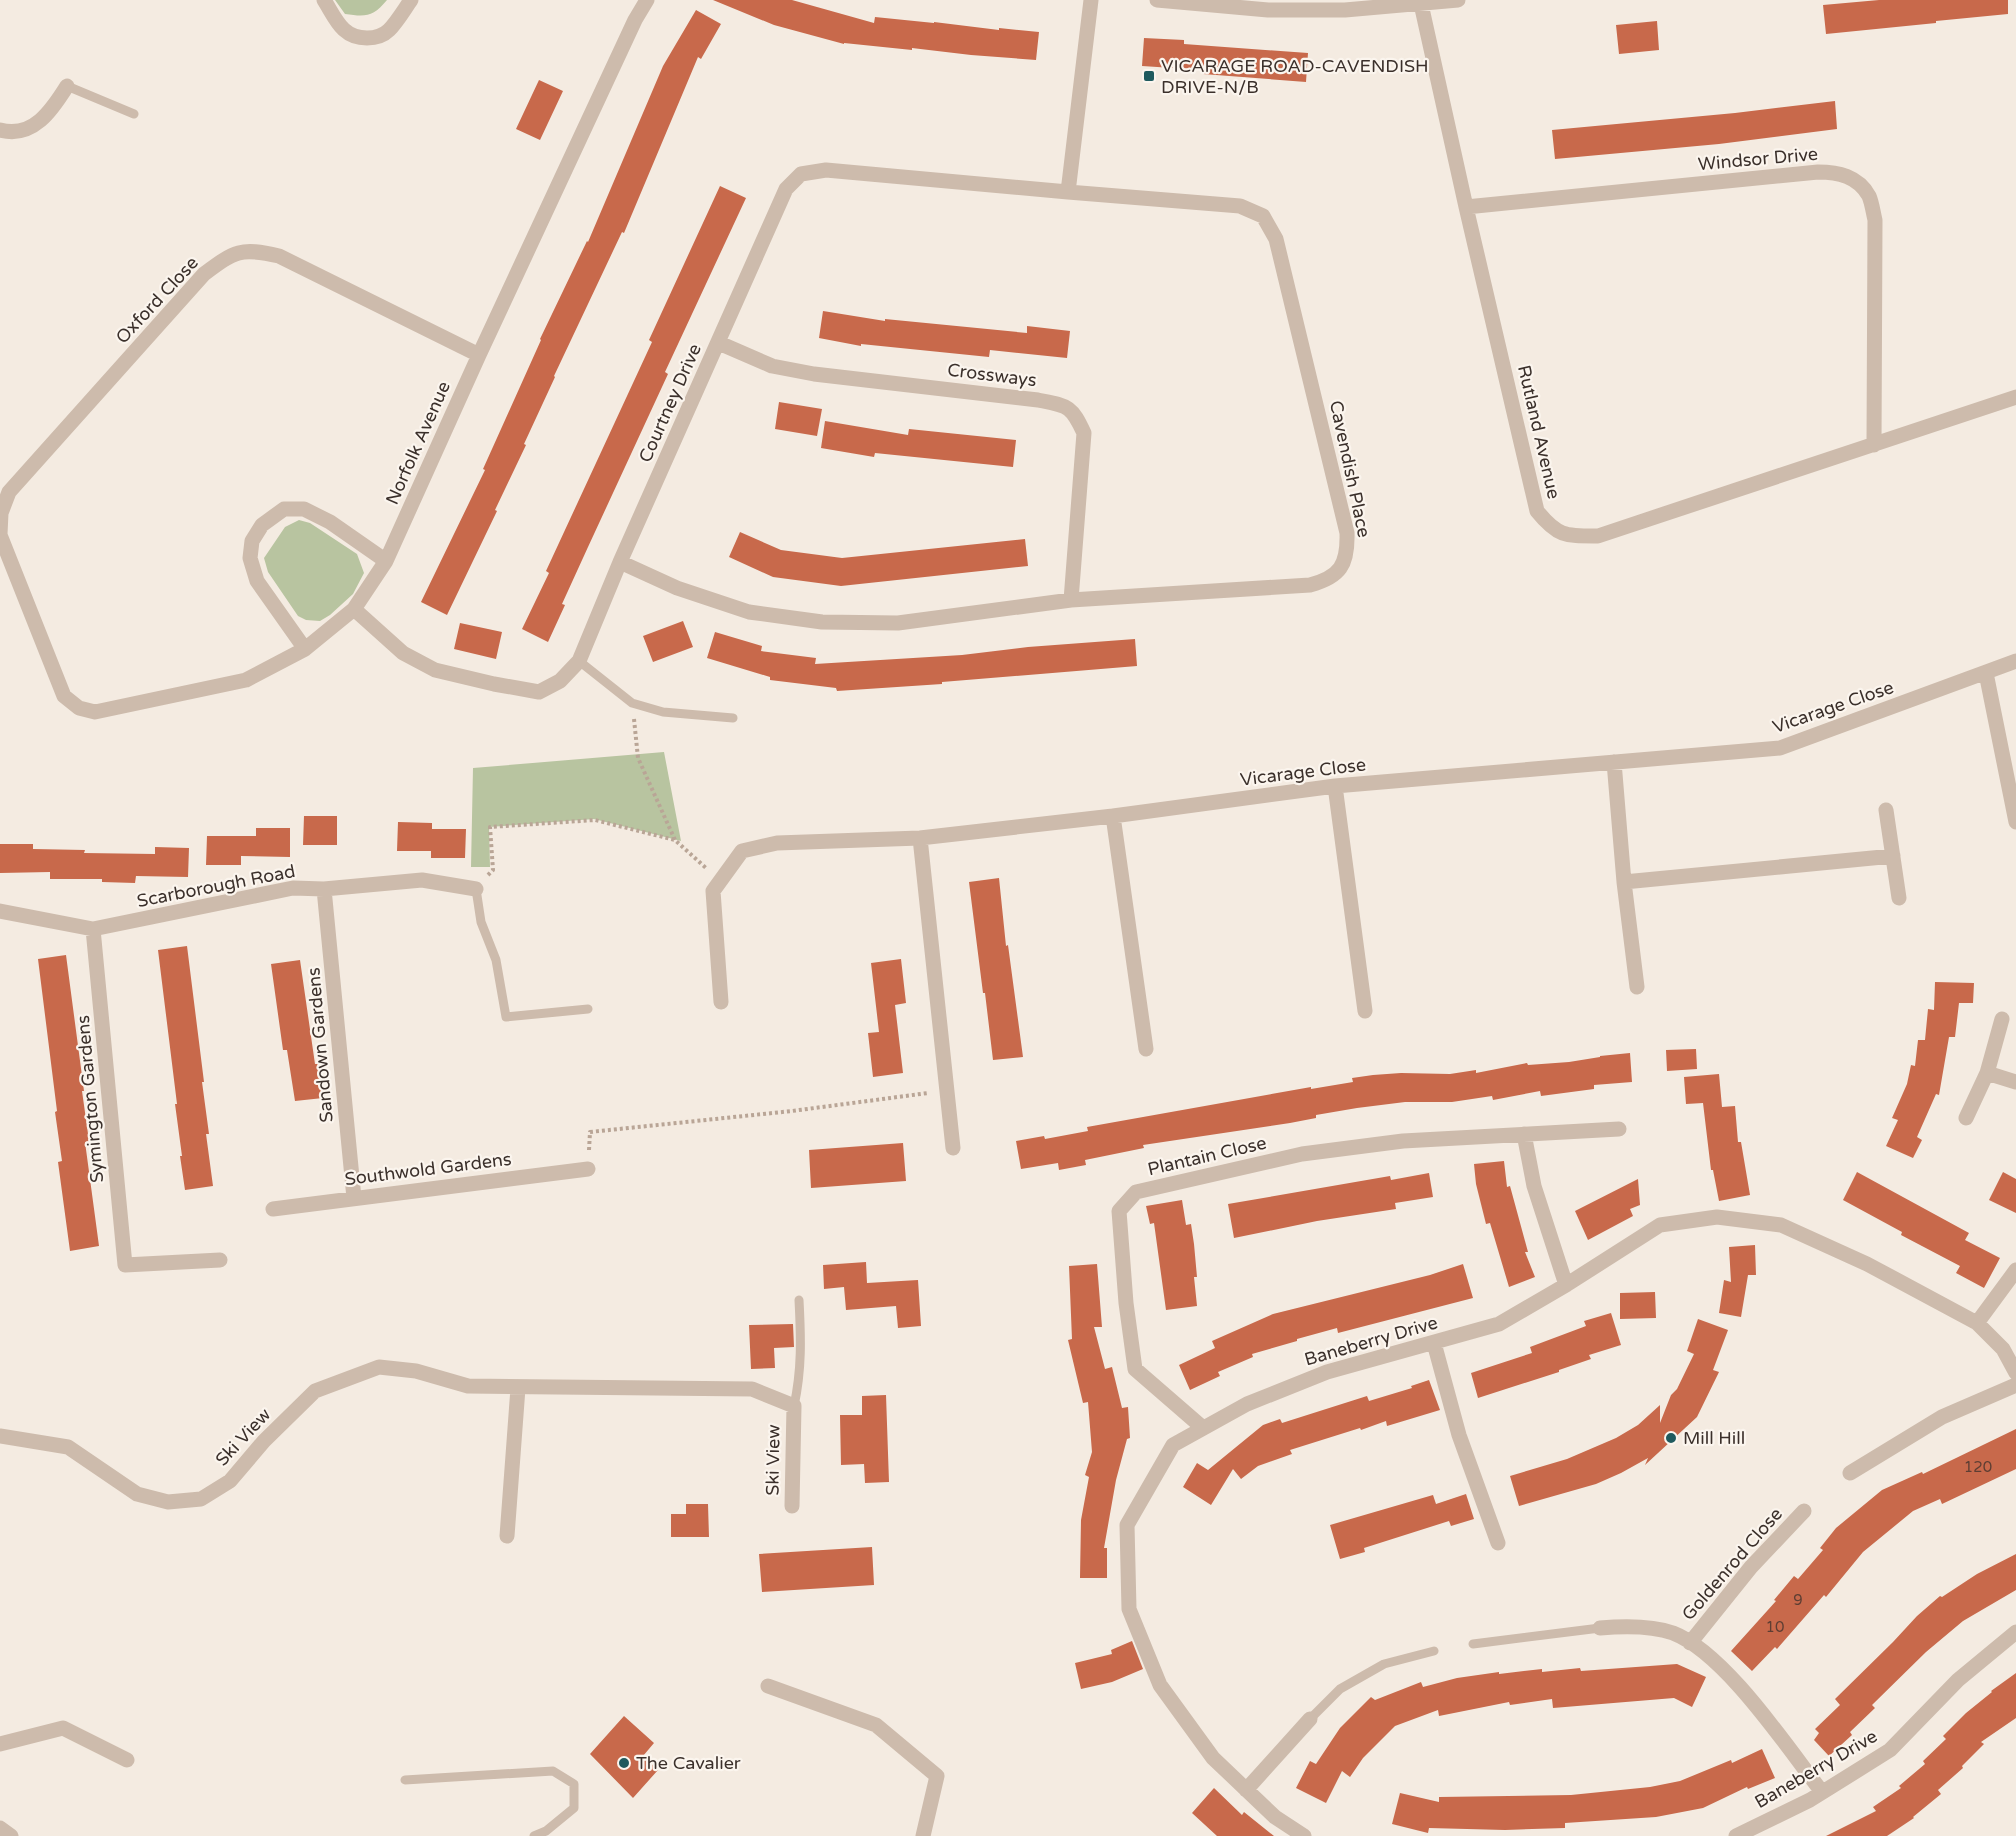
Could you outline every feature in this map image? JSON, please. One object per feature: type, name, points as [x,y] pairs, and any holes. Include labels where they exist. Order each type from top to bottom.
[{"type":"street","points":[[324,0],[343,30],[352,37],[376,38],[388,32],[411,0]]},
{"type":"street","name":"Norfolk Avenue","points":[[64,696],[79,708],[95,712],[246,680],[305,649],[354,609],[386,561],[479,355],[646,0]]},
{"type":"street","points":[[1068,192],[1091,0]]},
{"type":"street","points":[[1157,0],[1279,10],[1345,10],[1458,0]]},
{"type":"street","name":"Rutland Avenue","points":[[1421,4],[1537,512],[1552,529],[1570,536],[1598,536],[2016,397]]},
{"type":"street","points":[[0,130],[9,132],[30,129],[52,109],[67,86]]},
{"type":"street","name":"Courtney Drive","points":[[354,609],[403,653],[435,670],[539,692],[560,681],[579,661],[620,562],[786,189],[801,174],[826,170],[1068,192]]},
{"type":"street","name":"Windsor Drive","points":[[1466,207],[1818,172],[1833,172],[1851,177],[1869,195],[1875,220],[1874,445]]},
{"type":"street","name":"Cavendish Place","points":[[620,562],[677,588],[749,612],[822,622],[898,623],[1071,600],[1310,585],[1327,581],[1341,570],[1348,551],[1347,533],[1276,239],[1263,216],[1240,206],[1068,192]]},
{"type":"street","name":"Oxford Close","points":[[64,696],[0,535],[1,513],[9,492],[204,274],[230,255],[254,250],[279,256],[479,355]]},
{"type":"street","name":"Crossways","points":[[718,343],[772,366],[814,374],[1038,400],[1062,405],[1074,412],[1084,433],[1071,600]]},
{"type":"street","points":[[305,649],[257,581],[250,558],[252,541],[262,525],[284,510],[304,509],[330,522],[386,561]]},
{"type":"street","name":"Vicarage Close","points":[[721,1002],[713,891],[742,851],[777,843],[920,838],[1113,816],[1335,786],[1780,748],[2016,661]]},
{"type":"street","points":[[1986,673],[2016,822]]},
{"type":"street","points":[[1614,762],[1624,882],[1637,987]]},
{"type":"street","points":[[1335,786],[1365,1011]]},
{"type":"street","points":[[1886,810],[1899,898]]},
{"type":"street","points":[[1113,816],[1146,1049]]},
{"type":"street","points":[[920,838],[953,1148]]},
{"type":"street","points":[[1624,882],[1893,856]]},
{"type":"street","name":"Scarborough Road","points":[[0,910],[93,929],[293,888],[324,889],[422,880],[476,889]]},
{"type":"street","name":"Sandown Gardens","points":[[324,889],[354,1198]]},
{"type":"street","name":"Symington Gardens","points":[[93,929],[125,1265],[220,1260]]},
{"type":"street","points":[[1966,1118],[1987,1073],[2002,1019]]},
{"type":"street","points":[[1987,1073],[2016,1082]]},
{"type":"street","name":"Plantain Close","points":[[1203,1428],[1135,1369],[1126,1303],[1119,1211],[1136,1192],[1302,1154],[1403,1142],[1619,1129]]},
{"type":"street","points":[[1524,1134],[1534,1186],[1566,1285]]},
{"type":"street","name":"Southwold Gardens","points":[[273,1209],[588,1169]]},
{"type":"street","name":"Baneberry Drive","points":[[1304,1836],[1275,1817],[1213,1758],[1160,1685],[1129,1609],[1127,1525],[1173,1445],[1247,1404],[1327,1372],[1499,1324],[1566,1285],[1660,1225],[1717,1217],[1781,1225],[1867,1264],[1977,1323],[2002,1349],[2016,1373]]},
{"type":"street","points":[[1977,1323],[2016,1270]]},
{"type":"street","points":[[1434,1343],[1459,1435],[1498,1543]]},
{"type":"street","name":"Ski View","points":[[0,1436],[68,1447],[137,1494],[168,1502],[201,1499],[230,1481],[264,1441],[315,1390],[379,1367],[416,1371],[468,1386],[752,1389],[794,1406],[792,1506]]},
{"type":"street","points":[[1850,1473],[1942,1416],[2016,1385]]},
{"type":"street","points":[[507,1536],[518,1388]]},
{"type":"street","name":"Goldenrod Close","points":[[1690,1643],[1752,1567],[1804,1511]]},
{"type":"street","name":"Goldenrod Close","points":[[1600,1628],[1629,1625],[1672,1633],[1707,1652],[1759,1710],[1822,1792]]},
{"type":"street","name":"Baneberry Drive","points":[[1736,1836],[1764,1830],[1890,1750],[1958,1680],[2016,1632]]},
{"type":"street","points":[[768,1686],[876,1725],[937,1776],[922,1836]]},
{"type":"street","points":[[1246,1790],[1310,1719]]},
{"type":"street","points":[[0,1744],[63,1728],[127,1760]]},
{"type":"street","points":[[0,1828],[11,1836]]},
{"type":"lane","points":[[67,86],[134,114]]},
{"type":"lane","points":[[579,661],[632,703],[663,712],[733,717]]},
{"type":"lane","points":[[476,889],[481,922],[496,960],[506,1017],[588,1009]]},
{"type":"lane","points":[[794,1406],[800,1378],[802,1347],[799,1300]]},
{"type":"lane","points":[[1473,1644],[1600,1628]]},
{"type":"lane","points":[[1310,1719],[1340,1689],[1384,1664],[1434,1651]]},
{"type":"lane","points":[[405,1780],[553,1771],[574,1784],[574,1808],[546,1831],[534,1836]]},
{"type":"path","points":[[632,703],[638,759],[675,840],[720,881]]},
{"type":"path","points":[[476,889],[493,870],[490,827],[595,820],[675,840]]},
{"type":"path","points":[[588,1169],[590,1132],[792,1111],[947,1091]]},
{"type":"green space","points":[[335,0],[387,0],[373,13],[358,15],[345,14]]},
{"type":"green space","points":[[299,520],[310,523],[357,554],[364,573],[353,594],[320,621],[306,620],[298,616],[268,572],[264,558],[285,527]]},
{"type":"green space","points":[[664,752],[681,841],[594,819],[489,827],[490,867],[471,867],[473,768]]},
{"type":"building","points":[[713,0],[792,0],[874,23],[875,17],[1039,32],[1036,60],[844,44],[774,25]]},
{"type":"building","points":[[1879,0],[2008,0],[2008,14],[1826,34],[1823,5]]},
{"type":"building","points":[[696,10],[721,24],[701,59],[698,57],[624,233],[622,232],[554,376],[524,444],[526,445],[495,510],[497,511],[447,615],[421,602],[485,470],[483,469],[540,339],[588,242],[663,66]]},
{"type":"building","points":[[1657,21],[1659,50],[1619,54],[1616,25]]},
{"type":"building","points":[[1144,38],[1184,40],[1184,44],[1308,53],[1306,82],[1203,74],[1203,70],[1142,66]]},
{"type":"building","points":[[539,80],[563,91],[540,140],[516,129]]},
{"type":"building","points":[[1835,101],[1837,129],[1719,144],[1555,159],[1552,130]]},
{"type":"building","points":[[720,186],[746,198],[665,372],[668,374],[562,604],[565,605],[548,642],[522,629],[549,573],[546,571],[652,342],[649,340]]},
{"type":"building","points":[[823,311],[885,321],[885,319],[1027,333],[1027,326],[1070,331],[1067,358],[990,350],[989,357],[861,344],[861,346],[819,338]]},
{"type":"building","points":[[779,402],[822,409],[817,436],[775,429]]},
{"type":"building","points":[[825,421],[908,435],[909,429],[1016,440],[1013,467],[875,453],[874,457],[821,448]]},
{"type":"building","points":[[740,532],[781,550],[842,558],[1025,539],[1028,566],[841,586],[773,577],[729,557]]},
{"type":"building","points":[[683,621],[693,647],[653,662],[643,636]]},
{"type":"building","points":[[460,623],[502,632],[496,659],[454,649]]},
{"type":"building","points":[[715,632],[762,646],[761,651],[816,658],[815,664],[962,655],[1028,647],[1135,639],[1137,666],[837,691],[836,688],[770,680],[770,677],[707,658]]},
{"type":"building","points":[[304,816],[337,816],[337,845],[303,845]]},
{"type":"building","points":[[398,822],[432,823],[432,829],[466,829],[465,858],[431,858],[431,851],[397,851]]},
{"type":"building","points":[[256,828],[290,828],[290,857],[241,856],[241,865],[206,865],[207,836],[256,836]]},
{"type":"building","points":[[0,844],[33,844],[33,849],[85,850],[84,853],[155,854],[155,847],[189,848],[188,877],[136,876],[135,883],[102,882],[102,879],[50,879],[50,872],[0,873]]},
{"type":"building","points":[[999,878],[1006,946],[1008,945],[1023,1057],[993,1060],[969,882]]},
{"type":"building","points":[[187,946],[204,1082],[202,1082],[209,1134],[206,1134],[213,1186],[185,1190],[158,950]]},
{"type":"building","points":[[66,955],[84,1091],[82,1091],[89,1141],[85,1142],[99,1246],[70,1251],[58,1162],[62,1161],[55,1112],[57,1111],[38,959]]},
{"type":"building","points":[[901,959],[906,1003],[895,1005],[903,1073],[873,1077],[868,1033],[879,1032],[871,963]]},
{"type":"building","points":[[300,960],[315,1064],[319,1064],[323,1098],[295,1101],[287,1050],[283,1050],[271,964]]},
{"type":"building","points":[[1935,982],[1974,983],[1973,1003],[1959,1003],[1955,1037],[1949,1037],[1939,1095],[1936,1094],[1917,1137],[1922,1140],[1913,1158],[1886,1146],[1898,1120],[1892,1118],[1907,1084],[1911,1065],[1915,1066],[1918,1040],[1925,1040],[1928,1009],[1934,1010]]},
{"type":"building","points":[[1696,1049],[1697,1069],[1667,1071],[1666,1050]]},
{"type":"building","points":[[1630,1053],[1632,1082],[1594,1085],[1594,1089],[1541,1096],[1540,1091],[1493,1100],[1492,1096],[1452,1102],[1405,1102],[1357,1108],[1316,1115],[1316,1118],[1290,1123],[1143,1145],[1144,1148],[1085,1160],[1086,1165],[1059,1170],[1058,1163],[1021,1169],[1016,1141],[1044,1136],[1045,1139],[1088,1131],[1087,1127],[1311,1087],[1311,1089],[1353,1082],[1352,1078],[1401,1073],[1450,1074],[1476,1070],[1476,1073],[1527,1063],[1528,1065],[1569,1062]]},
{"type":"building","points":[[1719,1074],[1722,1107],[1735,1106],[1738,1142],[1741,1142],[1750,1195],[1719,1201],[1713,1170],[1711,1170],[1703,1103],[1686,1104],[1684,1077]]},
{"type":"building","points":[[903,1143],[906,1181],[811,1188],[809,1150]]},
{"type":"building","points":[[1504,1161],[1507,1187],[1510,1186],[1528,1252],[1525,1252],[1535,1277],[1509,1287],[1490,1223],[1486,1224],[1476,1184],[1474,1164]]},
{"type":"building","points":[[1857,1172],[1969,1233],[1965,1240],[2000,1258],[1984,1288],[1956,1273],[1960,1266],[1901,1235],[1902,1232],[1843,1200]]},
{"type":"building","points":[[2003,1172],[2016,1179],[2016,1213],[1989,1200]]},
{"type":"building","points":[[1429,1173],[1433,1197],[1395,1203],[1396,1209],[1317,1221],[1234,1238],[1228,1204],[1390,1176],[1391,1180]]},
{"type":"building","points":[[1638,1179],[1640,1205],[1630,1209],[1633,1216],[1588,1240],[1575,1211]]},
{"type":"building","points":[[1182,1200],[1186,1225],[1191,1224],[1194,1244],[1197,1306],[1166,1310],[1154,1223],[1150,1224],[1146,1206]]},
{"type":"building","points":[[1755,1245],[1756,1275],[1748,1275],[1741,1317],[1719,1313],[1724,1280],[1731,1282],[1729,1247]]},
{"type":"building","points":[[866,1262],[867,1283],[918,1280],[921,1326],[898,1328],[896,1306],[846,1310],[844,1287],[824,1289],[823,1265]]},
{"type":"building","points":[[1097,1264],[1102,1327],[1094,1327],[1105,1369],[1112,1367],[1122,1408],[1128,1407],[1130,1438],[1127,1439],[1116,1480],[1104,1548],[1107,1548],[1107,1578],[1080,1578],[1081,1520],[1089,1477],[1085,1475],[1092,1452],[1088,1402],[1083,1403],[1068,1340],[1072,1339],[1069,1266]]},
{"type":"building","points":[[1463,1264],[1473,1298],[1338,1333],[1337,1328],[1297,1339],[1297,1341],[1252,1354],[1253,1357],[1218,1372],[1220,1376],[1190,1390],[1179,1365],[1215,1348],[1212,1341],[1273,1314],[1430,1275]]},
{"type":"building","points":[[1655,1292],[1656,1318],[1620,1319],[1620,1293]]},
{"type":"building","points":[[1611,1313],[1621,1345],[1589,1355],[1591,1359],[1559,1370],[1559,1372],[1478,1398],[1471,1373],[1532,1353],[1530,1347],[1586,1326],[1584,1321]]},
{"type":"building","points":[[1698,1319],[1728,1330],[1713,1370],[1719,1372],[1697,1417],[1645,1465],[1648,1458],[1596,1484],[1519,1506],[1510,1476],[1567,1459],[1616,1438],[1638,1425],[1660,1405],[1660,1423],[1671,1395],[1677,1389],[1694,1354],[1687,1351]]},
{"type":"building","points":[[793,1324],[794,1347],[774,1348],[775,1368],[751,1369],[749,1325]]},
{"type":"building","points":[[1429,1380],[1440,1410],[1387,1426],[1386,1421],[1290,1450],[1292,1454],[1258,1466],[1241,1479],[1233,1469],[1211,1505],[1183,1487],[1197,1463],[1208,1470],[1263,1425],[1280,1419],[1282,1423],[1367,1396],[1369,1401],[1412,1388],[1411,1386]]},
{"type":"building","points":[[886,1395],[889,1482],[865,1483],[864,1464],[841,1465],[840,1415],[862,1415],[862,1396]]},
{"type":"building","points":[[2016,1429],[2016,1469],[1942,1504],[1940,1499],[1913,1511],[1863,1552],[1826,1597],[1824,1595],[1777,1649],[1775,1647],[1752,1671],[1731,1651],[1776,1601],[1774,1600],[1794,1576],[1798,1579],[1823,1550],[1820,1548],[1836,1528],[1882,1490],[1922,1472],[1923,1474]]},
{"type":"building","points":[[1466,1494],[1474,1519],[1451,1526],[1449,1521],[1364,1548],[1365,1552],[1340,1559],[1330,1525],[1433,1495],[1436,1504]]},
{"type":"building","points":[[686,1504],[708,1504],[709,1537],[671,1537],[671,1514],[686,1514]]},
{"type":"building","points":[[872,1547],[874,1585],[762,1592],[759,1554]]},
{"type":"building","points":[[2016,1554],[2016,1590],[1963,1621],[1926,1652],[1872,1705],[1875,1708],[1850,1732],[1852,1735],[1829,1756],[1814,1740],[1819,1733],[1815,1729],[1840,1705],[1835,1699],[1917,1616],[1940,1596],[1942,1597],[1977,1574]]},
{"type":"building","points":[[1132,1641],[1143,1669],[1112,1682],[1081,1689],[1075,1663],[1112,1654],[1111,1650]]},
{"type":"building","points":[[1677,1664],[1706,1677],[1692,1707],[1674,1698],[1553,1708],[1552,1699],[1510,1705],[1509,1702],[1439,1716],[1438,1710],[1395,1726],[1363,1758],[1350,1777],[1342,1771],[1326,1803],[1296,1788],[1310,1761],[1316,1764],[1340,1728],[1371,1697],[1375,1700],[1421,1682],[1423,1687],[1457,1678],[1499,1672],[1499,1674],[1542,1669],[1542,1672],[1580,1668],[1581,1671]]},
{"type":"building","points":[[2016,1673],[2016,1718],[1981,1742],[1984,1744],[1962,1766],[1963,1768],[1938,1790],[1941,1794],[1914,1818],[1887,1836],[1826,1836],[1876,1811],[1873,1807],[1901,1788],[1899,1786],[1925,1764],[1923,1761],[1946,1739],[1943,1736],[1966,1713]]},
{"type":"building","name":"The Cavalier","points":[[624,1716],[654,1743],[643,1756],[658,1770],[633,1798],[590,1754]]},
{"type":"building","points":[[1762,1749],[1775,1778],[1748,1789],[1747,1787],[1703,1808],[1656,1817],[1565,1823],[1565,1828],[1505,1830],[1429,1828],[1428,1833],[1392,1824],[1400,1793],[1439,1802],[1439,1797],[1571,1795],[1650,1787],[1680,1781],[1731,1760],[1732,1763]]},
{"type":"building","points":[[1214,1788],[1242,1815],[1244,1812],[1274,1836],[1217,1836],[1192,1813]]},
{"type":"place","name":"VICARAGE ROAD-CAVENDISH DRIVE-N/B","points":[[1149,76]]},
{"type":"place","name":"Mill Hill","points":[[1671,1438]]},
{"type":"place","name":"The Cavalier","points":[[624,1763]]}]
